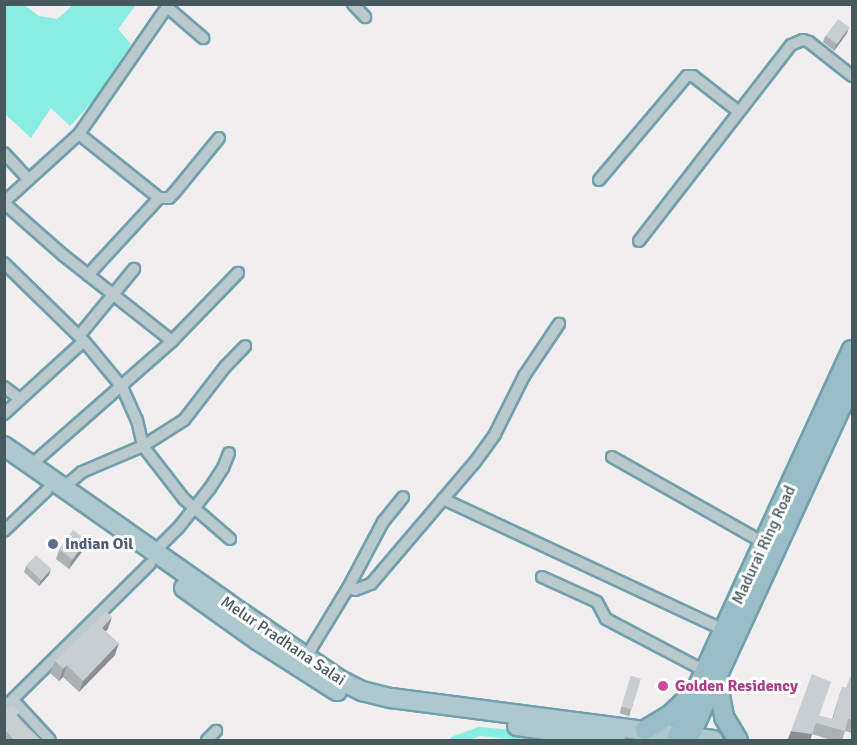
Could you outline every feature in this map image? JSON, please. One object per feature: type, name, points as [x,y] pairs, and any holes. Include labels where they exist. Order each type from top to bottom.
[{"type":"highway","name":"Madurai Ring Road","points":[[683,738],[696,690],[711,675],[724,630],[852,350]]},
{"type":"highway","name":"Madurai Ring Road","points":[[683,738],[852,383]]},
{"type":"highway","points":[[711,675],[723,717],[738,741]]},
{"type":"highway","points":[[645,730],[670,715],[696,690]]},
{"type":"main road","name":"Melur Pradhana Salai","points":[[4,446],[31,465],[55,489]]},
{"type":"main road","name":"Melur Pradhana Salai","points":[[4,456],[152,558],[327,686],[364,704],[616,741]]},
{"type":"main road","name":"Melur Pradhana Salai","points":[[152,558],[340,680],[362,691],[713,741]]},
{"type":"street","points":[[352,4],[365,17]]},
{"type":"street","points":[[172,341],[88,275],[4,202],[79,134],[168,6],[203,38]]},
{"type":"street","points":[[639,241],[797,41],[809,42],[852,76]]},
{"type":"street","points":[[599,180],[687,76],[693,76],[739,112]]},
{"type":"street","points":[[79,134],[159,198],[169,198],[219,138]]},
{"type":"street","points":[[4,153],[28,180]]},
{"type":"street","points":[[88,275],[159,198]]},
{"type":"street","points":[[4,263],[81,339],[122,387],[137,420],[143,446],[184,499],[230,539]]},
{"type":"street","points":[[4,414],[81,339],[112,294],[134,269]]},
{"type":"street","points":[[31,465],[172,341],[238,273]]},
{"type":"street","points":[[348,588],[355,590],[371,584],[443,500],[495,434],[524,376],[558,324]]},
{"type":"street","points":[[4,531],[55,489],[82,472],[143,446],[184,420],[245,346]]},
{"type":"street","points":[[4,387],[20,399]]},
{"type":"street","points":[[50,741],[9,704],[152,558],[223,468],[229,453]]},
{"type":"street","points":[[612,457],[764,543]]},
{"type":"street","points":[[306,657],[348,588],[383,522],[403,497]]},
{"type":"street","points":[[443,500],[724,630]]},
{"type":"street","points":[[542,577],[597,602],[606,619],[711,675]]},
{"type":"street","points":[[207,741],[216,731]]},
{"type":"shaded area","points":[[5,4],[24,5],[39,16],[57,19],[73,5],[136,5],[118,29],[131,44],[96,98],[70,126],[51,108],[31,138],[5,114]]},
{"type":"building","points":[[838,19],[849,27],[837,44],[826,36]]},
{"type":"building","points":[[73,530],[87,540],[73,559],[59,549]]},
{"type":"building","points":[[36,555],[51,569],[41,580],[26,566]]},
{"type":"building","points":[[106,611],[112,617],[102,628],[119,643],[83,681],[67,665],[63,669],[55,661]]},
{"type":"building","points":[[812,674],[831,682],[819,716],[833,719],[842,687],[846,688],[852,677],[852,720],[848,719],[845,731],[816,723],[812,734],[791,731]]},
{"type":"building","points":[[631,676],[641,679],[631,710],[622,707]]},
{"type":"building","points":[[13,706],[19,712],[16,716],[42,741],[15,741],[4,729],[4,709]]},
{"type":"waterway","points":[[454,740],[479,731],[521,735],[541,740]]},
{"type":"place","name":"Indian Oil","points":[[53,544]]},
{"type":"place","name":"Golden Residency","points":[[663,686]]}]
